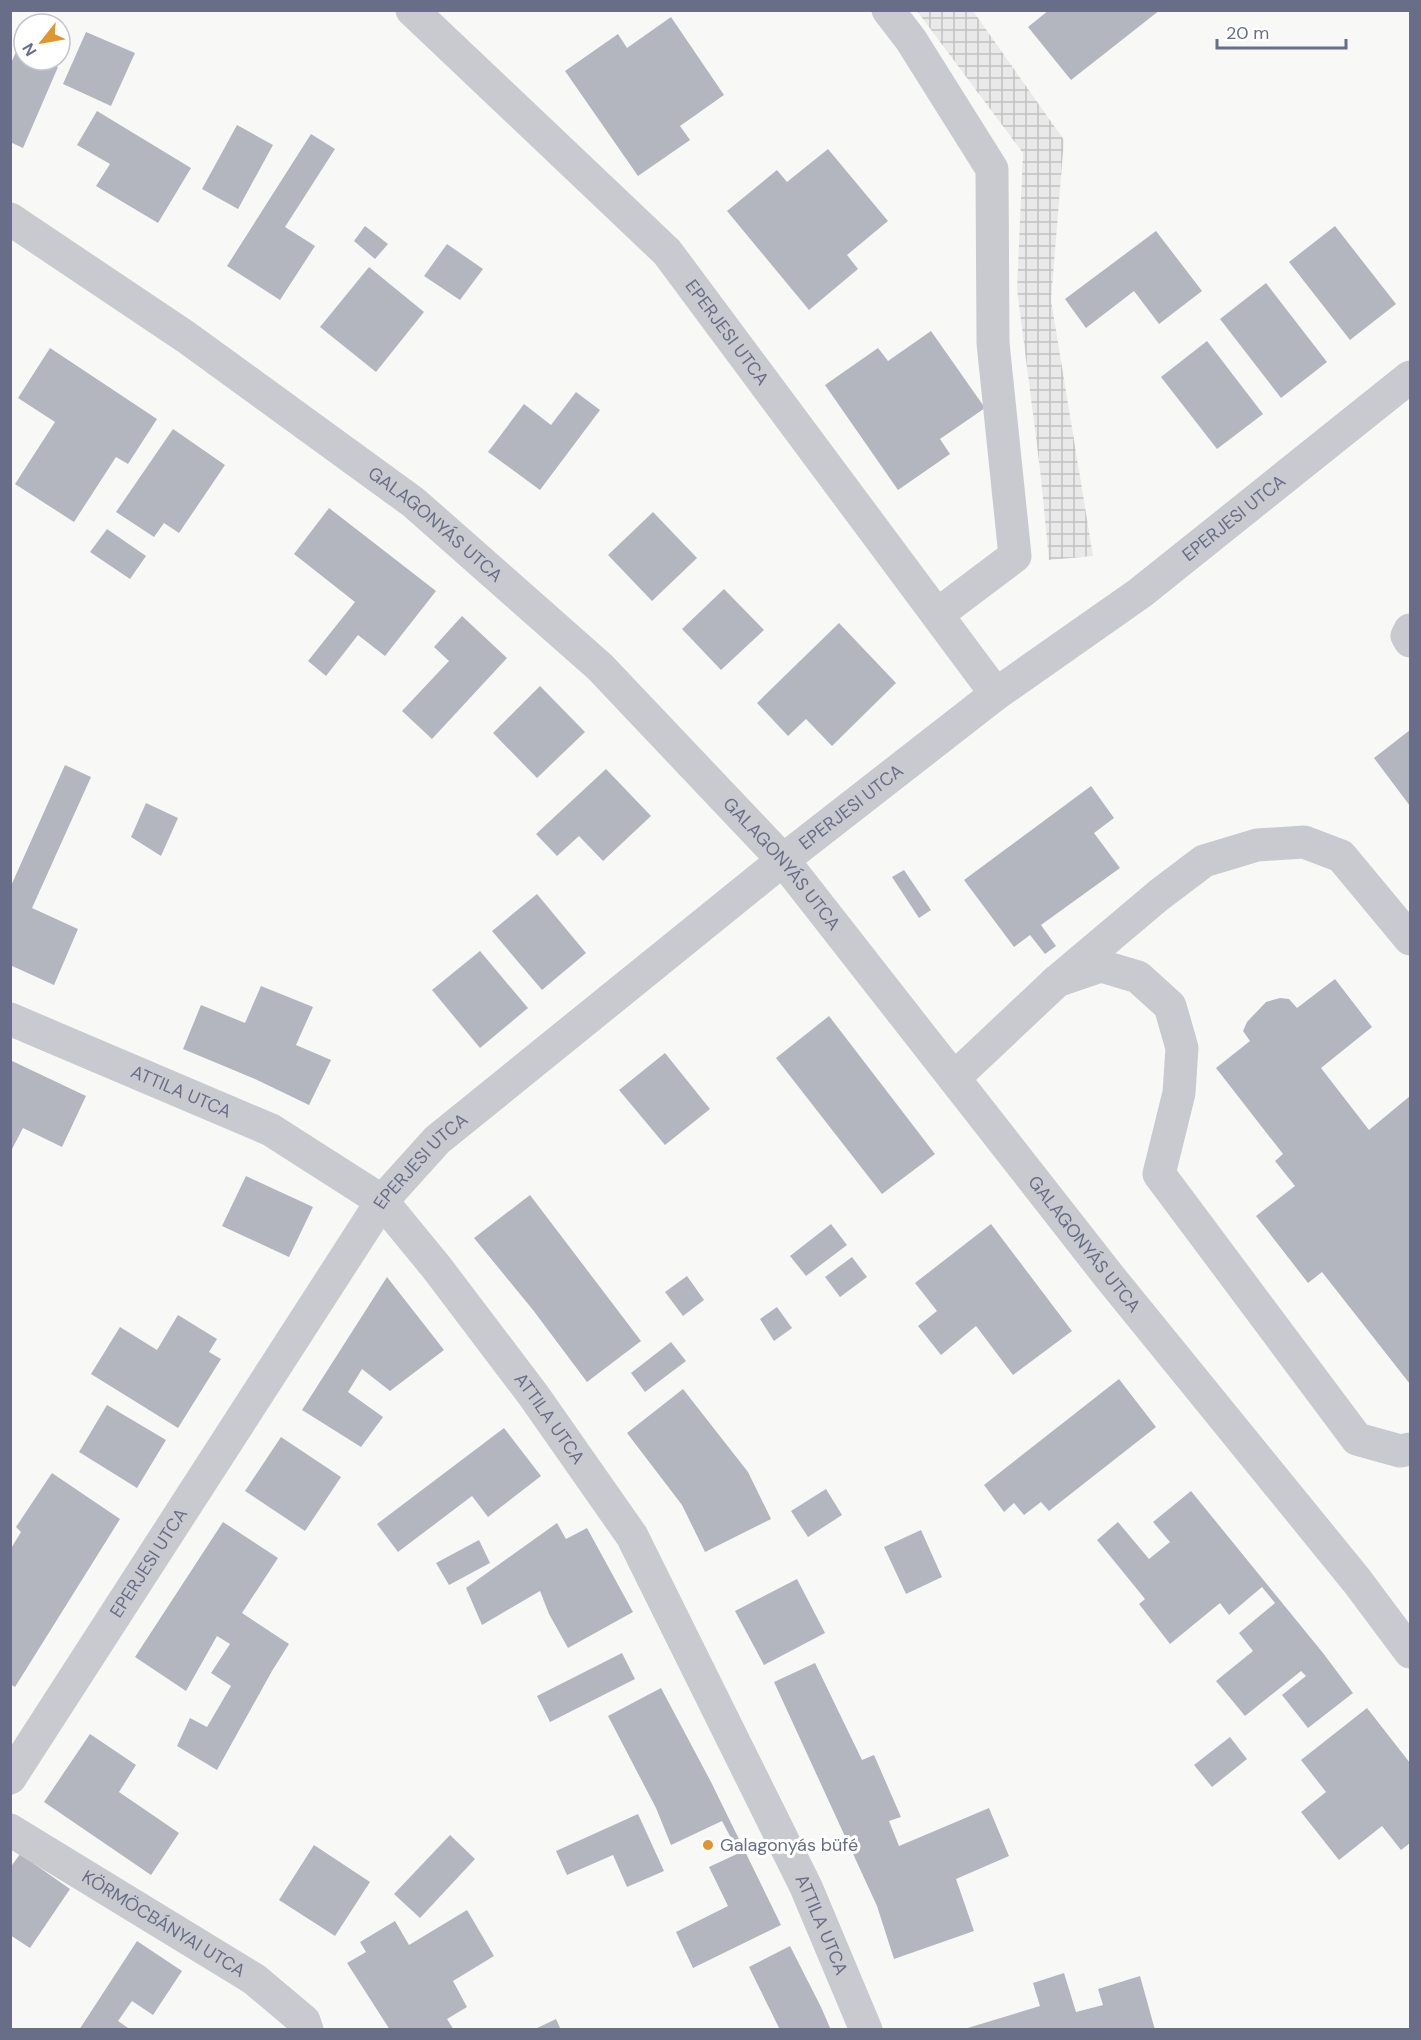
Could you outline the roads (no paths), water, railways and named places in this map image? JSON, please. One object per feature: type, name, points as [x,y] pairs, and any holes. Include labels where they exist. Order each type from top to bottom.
[{"type":"street","name":"EPERJESI UTCA","points":[[412,10],[667,252],[996,694]]},
{"type":"street","points":[[888,10],[911,40],[992,169],[993,343],[1015,556],[938,614]]},
{"type":"street","name":"GALAGONYÁS UTCA","points":[[10,219],[186,337],[413,502],[600,668],[783,860],[1108,1275],[1357,1581],[1410,1653]]},
{"type":"street","name":"EPERJESI UTCA","points":[[10,1778],[382,1201],[436,1140],[783,860],[996,694],[1140,592],[1410,377]]},
{"type":"street","points":[[1410,630],[1407,636],[1410,640]]},
{"type":"street","points":[[954,1078],[1057,981],[1204,861],[1257,845],[1304,842],[1341,856],[1410,939]]},
{"type":"street","points":[[1057,981],[1101,966],[1138,977],[1170,1006],[1182,1048],[1179,1093],[1159,1174],[1357,1438],[1400,1452],[1410,1449]]},
{"type":"street","name":"ATTILA UTCA","points":[[10,1019],[272,1130],[382,1201],[437,1268],[534,1396],[632,1536],[806,1887],[866,2030]]},
{"type":"street","name":"KÖRMÖCBÁNYAI UTCA","points":[[10,1830],[254,1979],[304,2021],[307,2030]]},
{"type":"place","name":"Galagonyás büfé","points":[[708,1845]]}]
